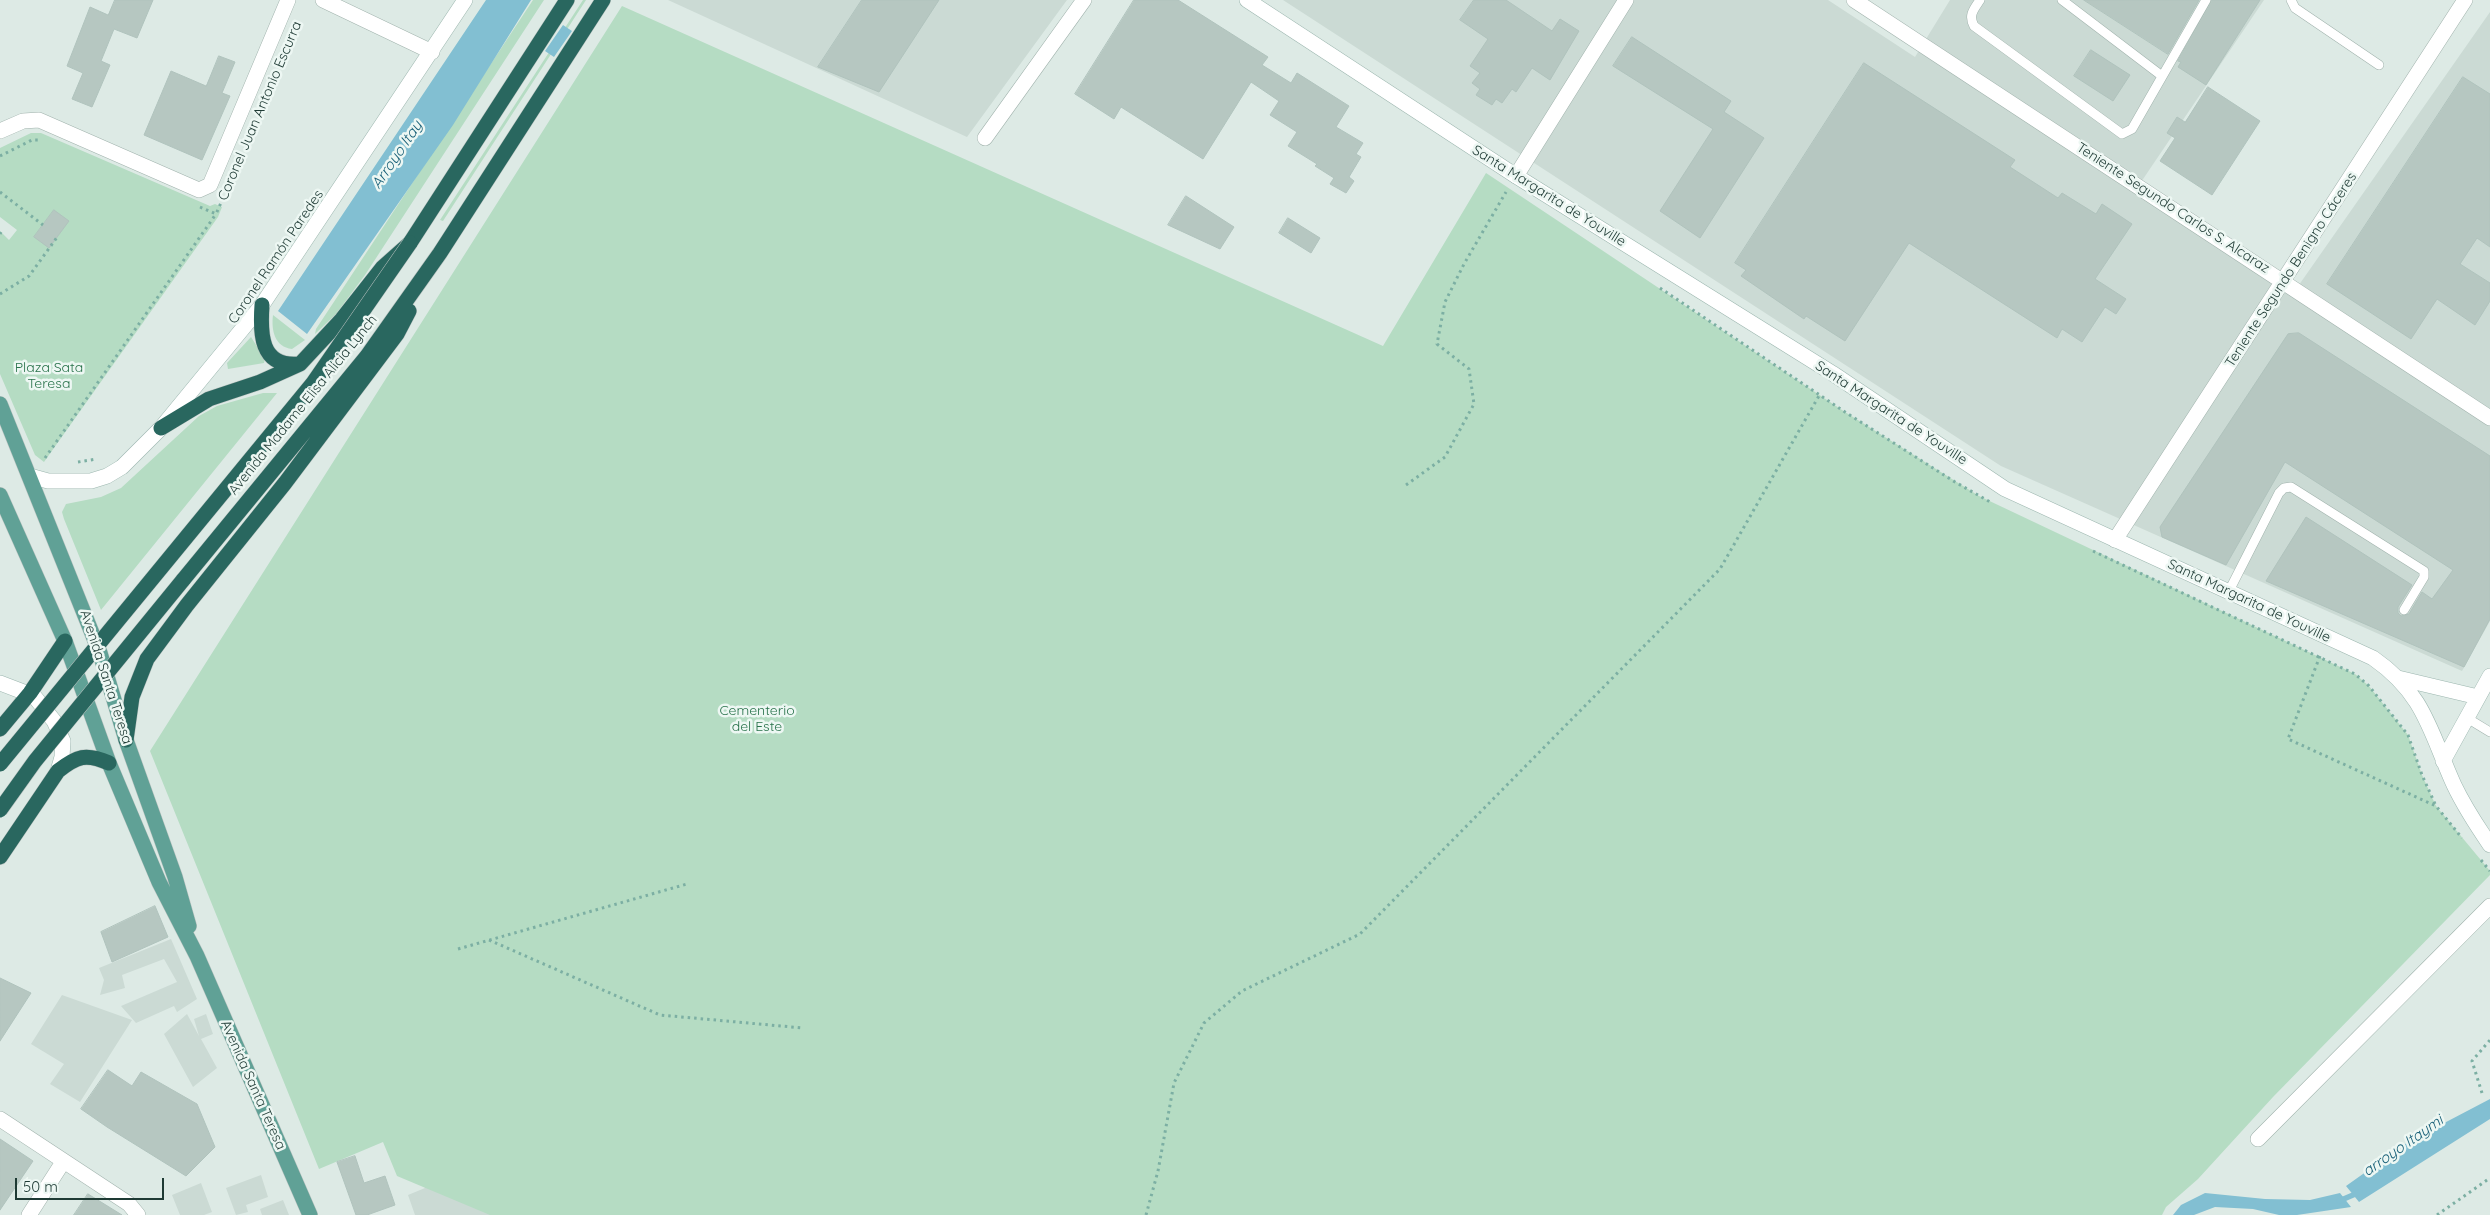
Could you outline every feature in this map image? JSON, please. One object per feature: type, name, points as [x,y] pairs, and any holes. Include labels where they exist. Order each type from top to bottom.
[{"type":"highway","name":"Avenida Madame Elisa Alicia Lynch","points":[[0,764],[313,384],[410,243],[567,0]]},
{"type":"highway","name":"Avenida Madame Elisa Alicia Lynch","points":[[0,810],[35,761],[281,458],[367,356],[440,253],[603,0]]},
{"type":"highway","points":[[161,428],[210,399],[260,382],[300,364],[342,318],[383,267],[410,243]]},
{"type":"highway","points":[[126,740],[132,697],[147,659],[187,605],[285,483],[397,334],[440,253]]},
{"type":"highway","points":[[262,305],[260,333],[270,355],[287,365],[300,364]]},
{"type":"highway","points":[[0,727],[30,693],[65,641]]},
{"type":"highway","points":[[0,857],[58,771],[71,760],[82,757],[94,757],[108,763]]},
{"type":"main road","name":"Avenida Santa Teresa","points":[[0,404],[100,653],[126,740],[175,877],[196,956]]},
{"type":"main road","name":"Avenida Santa Teresa","points":[[0,495],[65,641],[108,763],[159,882],[196,956],[310,1215]]},
{"type":"street","name":"Coronel Juan Antonio Escurra","points":[[0,131],[22,121],[39,120],[199,190],[210,185],[288,0]]},
{"type":"street","points":[[323,0],[432,52]]},
{"type":"street","points":[[30,476],[48,481],[92,481],[108,476],[122,467],[161,428],[262,305],[465,0]]},
{"type":"street","points":[[984,138],[1084,0]]},
{"type":"street","name":"Santa Margarita de Youville","points":[[1246,0],[1516,176],[1832,373],[2005,489],[2373,658],[2398,678],[2425,714],[2443,761],[2471,817],[2490,845]]},
{"type":"street","points":[[1516,176],[1626,0]]},
{"type":"street","name":"Teniente Segundo Carlos S. Alcaraz","points":[[1854,0],[2490,418]]},
{"type":"street","name":"Teniente Segundo Benigno Cáceres","points":[[2115,540],[2465,0]]},
{"type":"street","points":[[2443,761],[2490,676]]},
{"type":"street","points":[[2398,678],[2478,696]]},
{"type":"street","points":[[0,683],[30,693],[40,701],[54,721],[63,741],[62,757],[58,771]]},
{"type":"street","points":[[2258,1139],[2490,906]]},
{"type":"street","points":[[0,1119],[129,1204],[138,1215]]},
{"type":"street","points":[[29,1215],[63,1162]]},
{"type":"lane","points":[[1980,0],[1970,20],[1974,26],[2122,134],[2132,128],[2206,0]]},
{"type":"lane","points":[[2062,0],[2162,76]]},
{"type":"lane","points":[[2291,0],[2295,8],[2379,65]]},
{"type":"lane","points":[[2229,591],[2280,493],[2284,488],[2291,487],[2424,571],[2424,577],[2404,610]]},
{"type":"lane","points":[[2467,718],[2490,732]]},
{"type":"path","points":[[0,156],[32,140],[43,140]]},
{"type":"path","name":"Coronel Juan Antonio Escurra","points":[[198,206],[216,214],[227,188]]},
{"type":"path","points":[[0,192],[43,225]]},
{"type":"path","points":[[1406,485],[1445,457],[1474,404],[1469,369],[1438,344],[1445,302],[1464,264],[1506,192]]},
{"type":"path","points":[[45,458],[216,214]]},
{"type":"path","points":[[0,294],[28,276],[58,236]]},
{"type":"path","points":[[1146,1215],[1158,1171],[1174,1083],[1204,1023],[1242,991],[1360,934],[1679,611],[1720,569],[1820,394]]},
{"type":"path","points":[[68,463],[106,456]]},
{"type":"path","points":[[2320,656],[2288,739],[2436,806],[2466,842]]},
{"type":"path","points":[[2478,856],[2490,871]]},
{"type":"path","points":[[458,949],[687,884]]},
{"type":"path","points":[[489,940],[660,1015],[803,1028]]},
{"type":"path","points":[[2482,1093],[2472,1061],[2490,1040]]},
{"type":"path","points":[[2437,1215],[2490,1178]]},
{"type":"shaded area","points":[[668,0],[1067,0],[967,137]]},
{"type":"shaded area","points":[[1283,0],[1828,0],[1915,57],[1950,0],[2264,0],[2135,191],[2294,292],[2490,12],[2490,621],[2462,671],[2001,466]]},
{"type":"shaded area","points":[[171,939],[197,999],[177,1012],[174,1006],[136,1023],[121,1006],[177,982],[164,959],[122,975],[125,988],[100,995],[104,980],[99,968]]},
{"type":"shaded area","points":[[62,995],[132,1020],[80,1102],[50,1084],[64,1064],[31,1044]]},
{"type":"shaded area","points":[[187,1014],[199,1036],[194,1019],[206,1014],[213,1034],[201,1039],[217,1068],[193,1087],[164,1034]]},
{"type":"shaded area","points":[[261,1175],[268,1197],[246,1205],[248,1212],[236,1215],[226,1188]]},
{"type":"shaded area","points":[[422,1181],[507,1215],[415,1215],[408,1195],[425,1188]]},
{"type":"shaded area","points":[[201,1183],[212,1212],[204,1215],[180,1215],[172,1195]]},
{"type":"shaded area","points":[[283,1200],[289,1215],[262,1215],[260,1209]]},
{"type":"green space","points":[[533,0],[544,0],[365,275],[336,314],[315,334],[316,329]]},
{"type":"green space","points":[[583,0],[586,0],[443,221],[440,220]]},
{"type":"green space","name":"Cementerio del Este","points":[[622,6],[1383,346],[1486,173],[1845,412],[1979,496],[2355,674],[2369,686],[2408,735],[2422,775],[2436,806],[2490,871],[2490,875],[2273,1097],[2198,1179],[2166,1207],[2162,1215],[490,1215],[397,1176],[383,1142],[319,1169],[150,751]]},
{"type":"green space","name":"Plaza Sata Teresa","points":[[31,133],[41,133],[210,206],[215,204],[222,207],[218,217],[44,462],[35,455],[0,374],[0,231],[9,240],[17,230],[0,217],[0,148]]},
{"type":"green space","points":[[273,315],[305,340],[292,349],[286,348],[278,342],[273,327]]},
{"type":"green space","points":[[251,337],[265,359],[264,363],[228,369],[227,363]]},
{"type":"green space","points":[[263,393],[277,393],[101,610],[64,519],[62,512],[66,504],[101,497],[121,488],[199,416],[217,406]]},
{"type":"water","name":"Arroyo Itay","points":[[486,0],[531,0],[453,125],[307,334],[278,311]]},
{"type":"water","points":[[563,25],[572,31],[554,57],[545,51]]},
{"type":"water","points":[[2490,1099],[2490,1119],[2359,1202],[2346,1186],[2408,1142]]},
{"type":"water","points":[[2205,1193],[2265,1199],[2310,1200],[2340,1193],[2351,1207],[2297,1215],[2279,1215],[2253,1209],[2215,1207],[2194,1215],[2173,1215],[2181,1205]]},
{"type":"building","points":[[115,0],[153,0],[137,38],[114,29],[101,61],[110,65],[92,107],[72,99],[83,73],[67,66],[90,7],[108,15]]},
{"type":"building","points":[[862,0],[939,0],[879,92],[818,67]]},
{"type":"building","points":[[1134,0],[1178,0],[1268,57],[1262,65],[1291,83],[1297,73],[1349,106],[1336,127],[1363,143],[1356,154],[1361,157],[1349,177],[1354,181],[1346,193],[1330,184],[1334,178],[1315,166],[1317,164],[1288,146],[1297,132],[1270,115],[1279,101],[1251,82],[1203,159],[1121,107],[1114,119],[1075,94]]},
{"type":"building","points":[[1474,0],[1506,0],[1552,31],[1560,19],[1579,31],[1550,80],[1532,68],[1516,92],[1512,89],[1502,103],[1496,99],[1492,105],[1476,95],[1480,89],[1472,83],[1480,73],[1470,66],[1488,39],[1460,20]]},
{"type":"building","points":[[2084,0],[2199,0],[2168,54]]},
{"type":"building","points":[[2212,0],[2260,0],[2206,85],[2178,67],[2181,62],[2178,61]]},
{"type":"building","points":[[1632,37],[1731,101],[1724,112],[1764,138],[1700,238],[1660,211],[1713,129],[1613,66]]},
{"type":"building","points":[[2091,50],[2130,75],[2113,101],[2074,76]]},
{"type":"building","points":[[219,56],[235,62],[222,93],[230,96],[202,160],[144,135],[171,71],[206,86]]},
{"type":"building","points":[[1864,63],[2015,160],[2010,167],[2058,198],[2062,193],[2096,214],[2102,204],[2132,224],[2095,279],[2126,299],[2116,314],[2105,307],[2082,342],[2062,329],[2057,338],[1909,243],[1845,341],[1806,316],[1804,319],[1741,276],[1746,270],[1735,263]]},
{"type":"building","points":[[2463,77],[2490,94],[2490,247],[2477,238],[2460,264],[2490,283],[2490,301],[2475,325],[2437,299],[2411,339],[2327,284]]},
{"type":"building","points":[[2208,87],[2260,121],[2212,195],[2160,161],[2175,138],[2167,133],[2177,117],[2185,122]]},
{"type":"building","points":[[1186,196],[1234,227],[1220,249],[1168,225]]},
{"type":"building","points":[[54,210],[69,221],[49,248],[34,237]]},
{"type":"building","points":[[1288,218],[1320,238],[1311,253],[1279,233]]},
{"type":"building","points":[[2299,333],[2490,456],[2490,619],[2464,667],[2266,581],[2306,517],[2412,585],[2398,607],[2398,613],[2401,616],[2409,614],[2422,592],[2432,599],[2453,570],[2285,462],[2226,565],[2162,537],[2160,527],[2288,334]]},
{"type":"building","points":[[155,906],[168,937],[112,962],[101,932]]},
{"type":"building","points":[[0,978],[31,993],[0,1041]]},
{"type":"building","points":[[108,1070],[132,1086],[141,1072],[197,1104],[215,1147],[186,1176],[81,1109]]},
{"type":"building","points":[[0,1139],[33,1161],[0,1210]]},
{"type":"building","points":[[355,1156],[364,1183],[385,1176],[395,1205],[367,1215],[356,1215],[337,1162]]},
{"type":"building","points":[[88,1194],[122,1215],[74,1215]]},
{"type":"waterway","name":"arroyo Itaymi","points":[[2339,1201],[2360,1192]]}]
